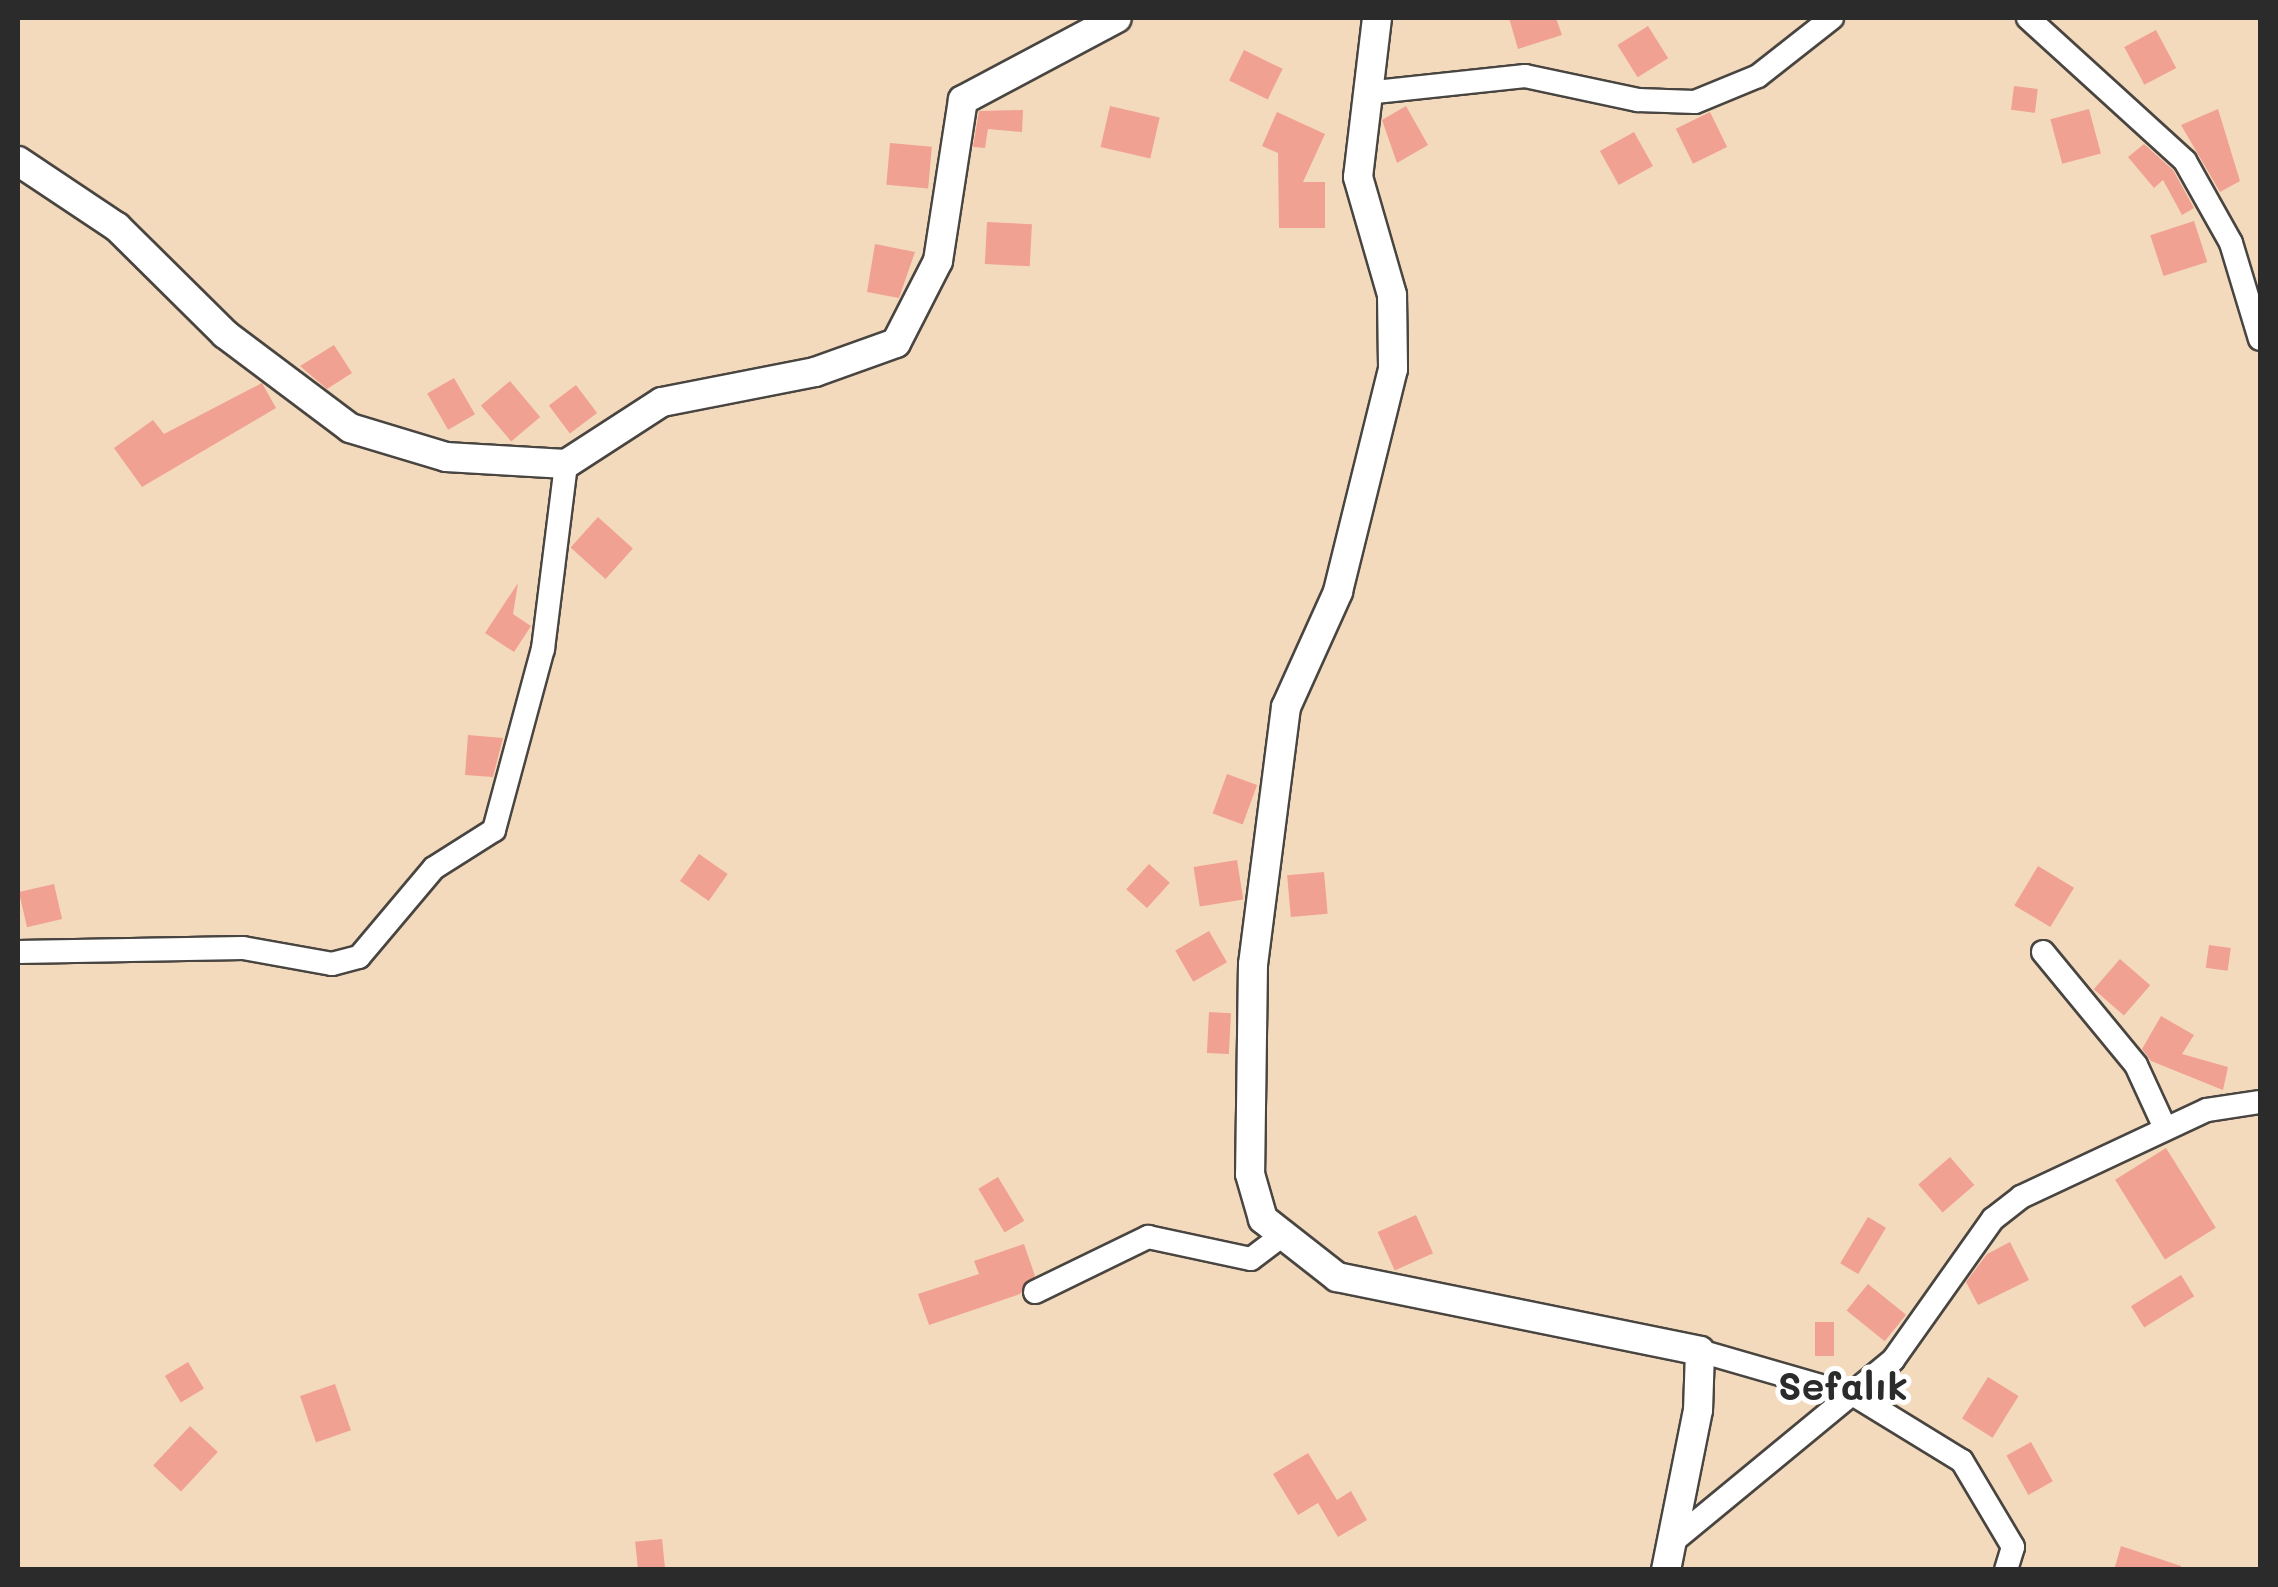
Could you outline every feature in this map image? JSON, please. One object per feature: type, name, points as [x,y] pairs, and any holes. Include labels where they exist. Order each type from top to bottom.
[{"type":"street","points":[[18,160],[117,227],[225,334],[350,428],[446,457],[566,464],[662,402],[815,372],[896,343],[938,261],[963,100],[1117,18]]},
{"type":"street","points":[[1378,18],[1358,176],[1397,334],[1338,592],[1286,707],[1278,755],[1252,964],[1247,1142],[1255,1202],[1280,1238],[1337,1277],[1700,1351],[1856,1396],[1962,1461],[2013,1546],[2006,1570]]},
{"type":"street","points":[[1366,93],[1525,76],[1638,100],[1695,102],[1758,76],[1832,18]]},
{"type":"street","points":[[2028,18],[2185,161],[2231,244],[2260,339]]},
{"type":"street","points":[[18,952],[243,948],[346,964],[359,957],[434,868],[494,830],[542,649],[566,464]]},
{"type":"street","points":[[2043,952],[2136,1064],[2166,1128]]},
{"type":"street","points":[[1668,1556],[1856,1396],[1918,1328],[1993,1219],[2166,1128],[2260,1102]]},
{"type":"street","points":[[1035,1292],[1148,1237],[1251,1260],[1280,1238]]},
{"type":"street","points":[[1668,1556],[1698,1410],[1700,1351]]},
{"type":"building","points":[[1509,18],[1556,18],[1562,35],[1518,49]]},
{"type":"building","points":[[1648,26],[1668,58],[1638,77],[1617,45]]},
{"type":"building","points":[[2156,30],[2176,68],[2144,85],[2124,47]]},
{"type":"building","points":[[1244,50],[1283,69],[1268,99],[1229,81]]},
{"type":"building","points":[[2014,86],[2038,89],[2035,113],[2011,110]]},
{"type":"building","points":[[1110,106],[1160,117],[1150,158],[1101,147]]},
{"type":"building","points":[[1406,106],[1428,145],[1397,163],[1382,120]]},
{"type":"building","points":[[2089,109],[2101,153],[2062,164],[2050,119]]},
{"type":"building","points":[[2218,109],[2240,181],[2220,192],[2181,125]]},
{"type":"building","points":[[1023,110],[1022,132],[988,129],[985,148],[973,147],[979,111]]},
{"type":"building","points":[[1277,112],[1325,134],[1303,182],[1325,182],[1325,228],[1279,228],[1278,153],[1262,146]]},
{"type":"building","points":[[1710,112],[1727,147],[1693,164],[1676,129]]},
{"type":"building","points":[[1634,132],[1653,166],[1619,185],[1600,151]]},
{"type":"building","points":[[890,143],[932,147],[928,189],[886,185]]},
{"type":"building","points":[[2144,144],[2173,170],[2194,208],[2182,215],[2163,180],[2154,188],[2128,157]]},
{"type":"building","points":[[2194,221],[2207,262],[2164,276],[2150,235]]},
{"type":"building","points":[[987,222],[1032,224],[1030,266],[985,264]]},
{"type":"building","points":[[875,244],[915,252],[899,298],[867,292]]},
{"type":"building","points":[[334,345],[352,373],[327,389],[300,366]]},
{"type":"building","points":[[454,378],[475,414],[448,430],[427,394]]},
{"type":"building","points":[[510,381],[540,417],[511,441],[481,405]]},
{"type":"building","points":[[262,383],[276,408],[142,487],[114,448],[153,420],[164,434]]},
{"type":"building","points":[[576,385],[597,413],[570,433],[549,405]]},
{"type":"building","points":[[598,517],[633,548],[605,579],[571,547]]},
{"type":"building","points":[[518,583],[513,614],[531,626],[514,652],[485,633]]},
{"type":"building","points":[[468,735],[503,738],[493,777],[465,775]]},
{"type":"building","points":[[1227,774],[1257,785],[1243,824],[1213,813]]},
{"type":"building","points":[[699,854],[728,874],[709,901],[680,881]]},
{"type":"building","points":[[1237,860],[1243,900],[1200,906],[1194,867]]},
{"type":"building","points":[[1149,864],[1170,883],[1147,908],[1126,889]]},
{"type":"building","points":[[2038,866],[2074,888],[2050,927],[2014,905]]},
{"type":"building","points":[[1324,872],[1328,914],[1291,917],[1287,875]]},
{"type":"building","points":[[54,884],[62,919],[27,927],[19,892]]},
{"type":"building","points":[[1209,931],[1227,962],[1193,982],[1175,950]]},
{"type":"building","points":[[2209,945],[2231,948],[2228,971],[2206,968]]},
{"type":"building","points":[[2120,959],[2150,985],[2124,1015],[2094,989]]},
{"type":"building","points":[[1209,1012],[1231,1013],[1229,1054],[1207,1053]]},
{"type":"building","points":[[2161,1016],[2194,1035],[2182,1054],[2228,1067],[2223,1090],[2151,1061],[2142,1049]]},
{"type":"building","points":[[2166,1148],[2216,1228],[2165,1260],[2115,1180]]},
{"type":"building","points":[[1950,1157],[1974,1185],[1943,1212],[1918,1185]]},
{"type":"building","points":[[998,1177],[1024,1221],[1005,1233],[978,1189]]},
{"type":"building","points":[[1416,1215],[1433,1253],[1395,1270],[1378,1232]]},
{"type":"building","points":[[1868,1217],[1886,1228],[1858,1274],[1840,1263]]},
{"type":"building","points":[[2010,1242],[2029,1280],[1978,1305],[1966,1282],[1987,1254]]},
{"type":"building","points":[[1024,1244],[1035,1276],[1020,1294],[929,1325],[918,1294],[979,1274],[974,1261]]},
{"type":"building","points":[[2181,1275],[2194,1296],[2144,1327],[2131,1306]]},
{"type":"building","points":[[1868,1284],[1906,1315],[1885,1341],[1847,1310]]},
{"type":"building","points":[[1815,1322],[1834,1322],[1834,1356],[1815,1356]]},
{"type":"building","points":[[188,1362],[204,1389],[181,1402],[165,1376]]},
{"type":"building","points":[[1988,1377],[2019,1396],[1993,1438],[1962,1419]]},
{"type":"building","points":[[335,1384],[351,1430],[316,1442],[300,1396]]},
{"type":"building","points":[[190,1426],[218,1452],[181,1491],[153,1465]]},
{"type":"building","points":[[2031,1442],[2053,1481],[2028,1495],[2007,1456]]},
{"type":"building","points":[[1308,1453],[1337,1500],[1351,1491],[1367,1520],[1338,1537],[1318,1503],[1298,1515],[1273,1474]]},
{"type":"building","points":[[662,1539],[665,1570],[638,1570],[635,1542]]},
{"type":"building","points":[[2121,1546],[2181,1566],[2181,1570],[2114,1570]]},
{"type":"district","name":"Sefalık","points":[[1843,1386]]}]
